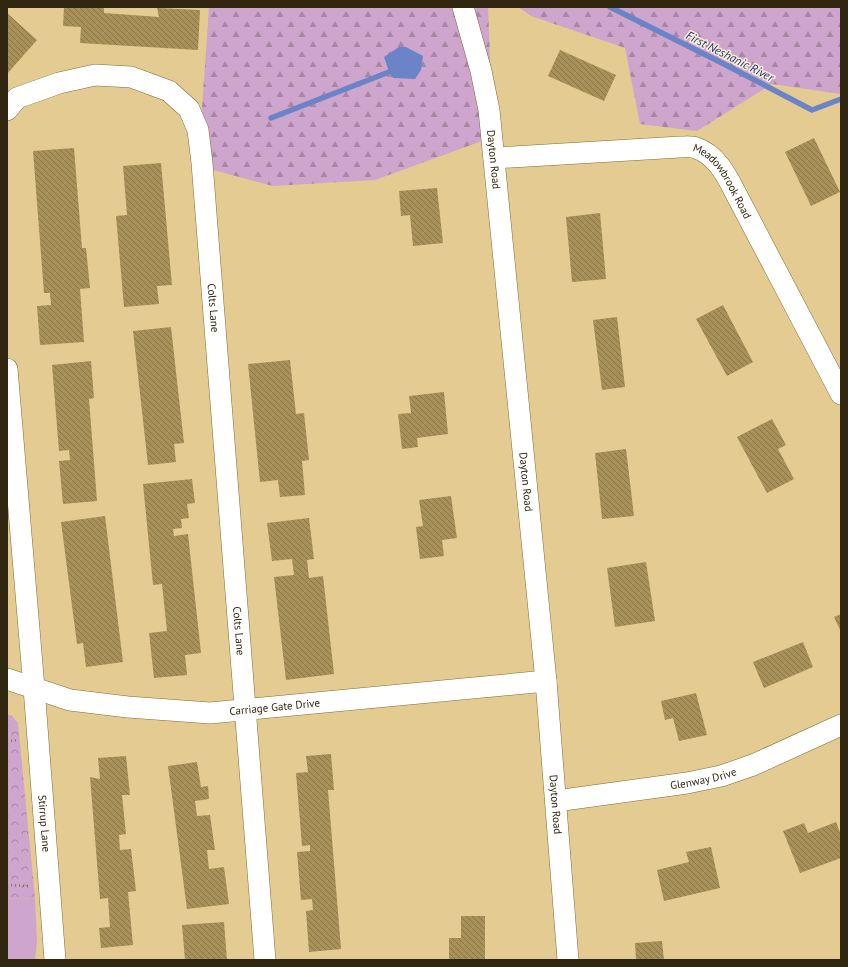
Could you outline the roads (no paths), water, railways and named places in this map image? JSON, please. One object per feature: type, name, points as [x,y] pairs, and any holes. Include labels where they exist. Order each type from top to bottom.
[{"type":"street","name":"Dayton Road","points":[[463,7],[481,71],[489,110],[546,681],[568,960]]},
{"type":"street","name":"Colts Lane","points":[[7,110],[17,98],[59,82],[95,75],[130,77],[169,91],[189,109],[198,130],[202,162],[245,708]]},
{"type":"street","name":"Meadowbrook Road","points":[[494,158],[680,147],[696,148],[712,157],[724,171],[841,394]]},
{"type":"street","points":[[7,369],[34,688]]},
{"type":"street","name":"Carriage Gate Drive","points":[[7,678],[70,700],[128,707],[210,712],[546,681]]},
{"type":"street","name":"Stirrup Lane","points":[[34,688],[55,960]]},
{"type":"street","points":[[245,708],[265,960]]},
{"type":"street","name":"Glenway Drive","points":[[556,802],[687,783],[721,776],[775,756],[841,725]]},
{"type":"water","points":[[399,47],[406,47],[423,56],[421,70],[415,79],[393,78],[389,72],[384,57]]},
{"type":"waterway","name":"First Neshanic River","points":[[610,7],[812,110],[841,99]]},
{"type":"waterway","points":[[271,118],[389,72]]}]
